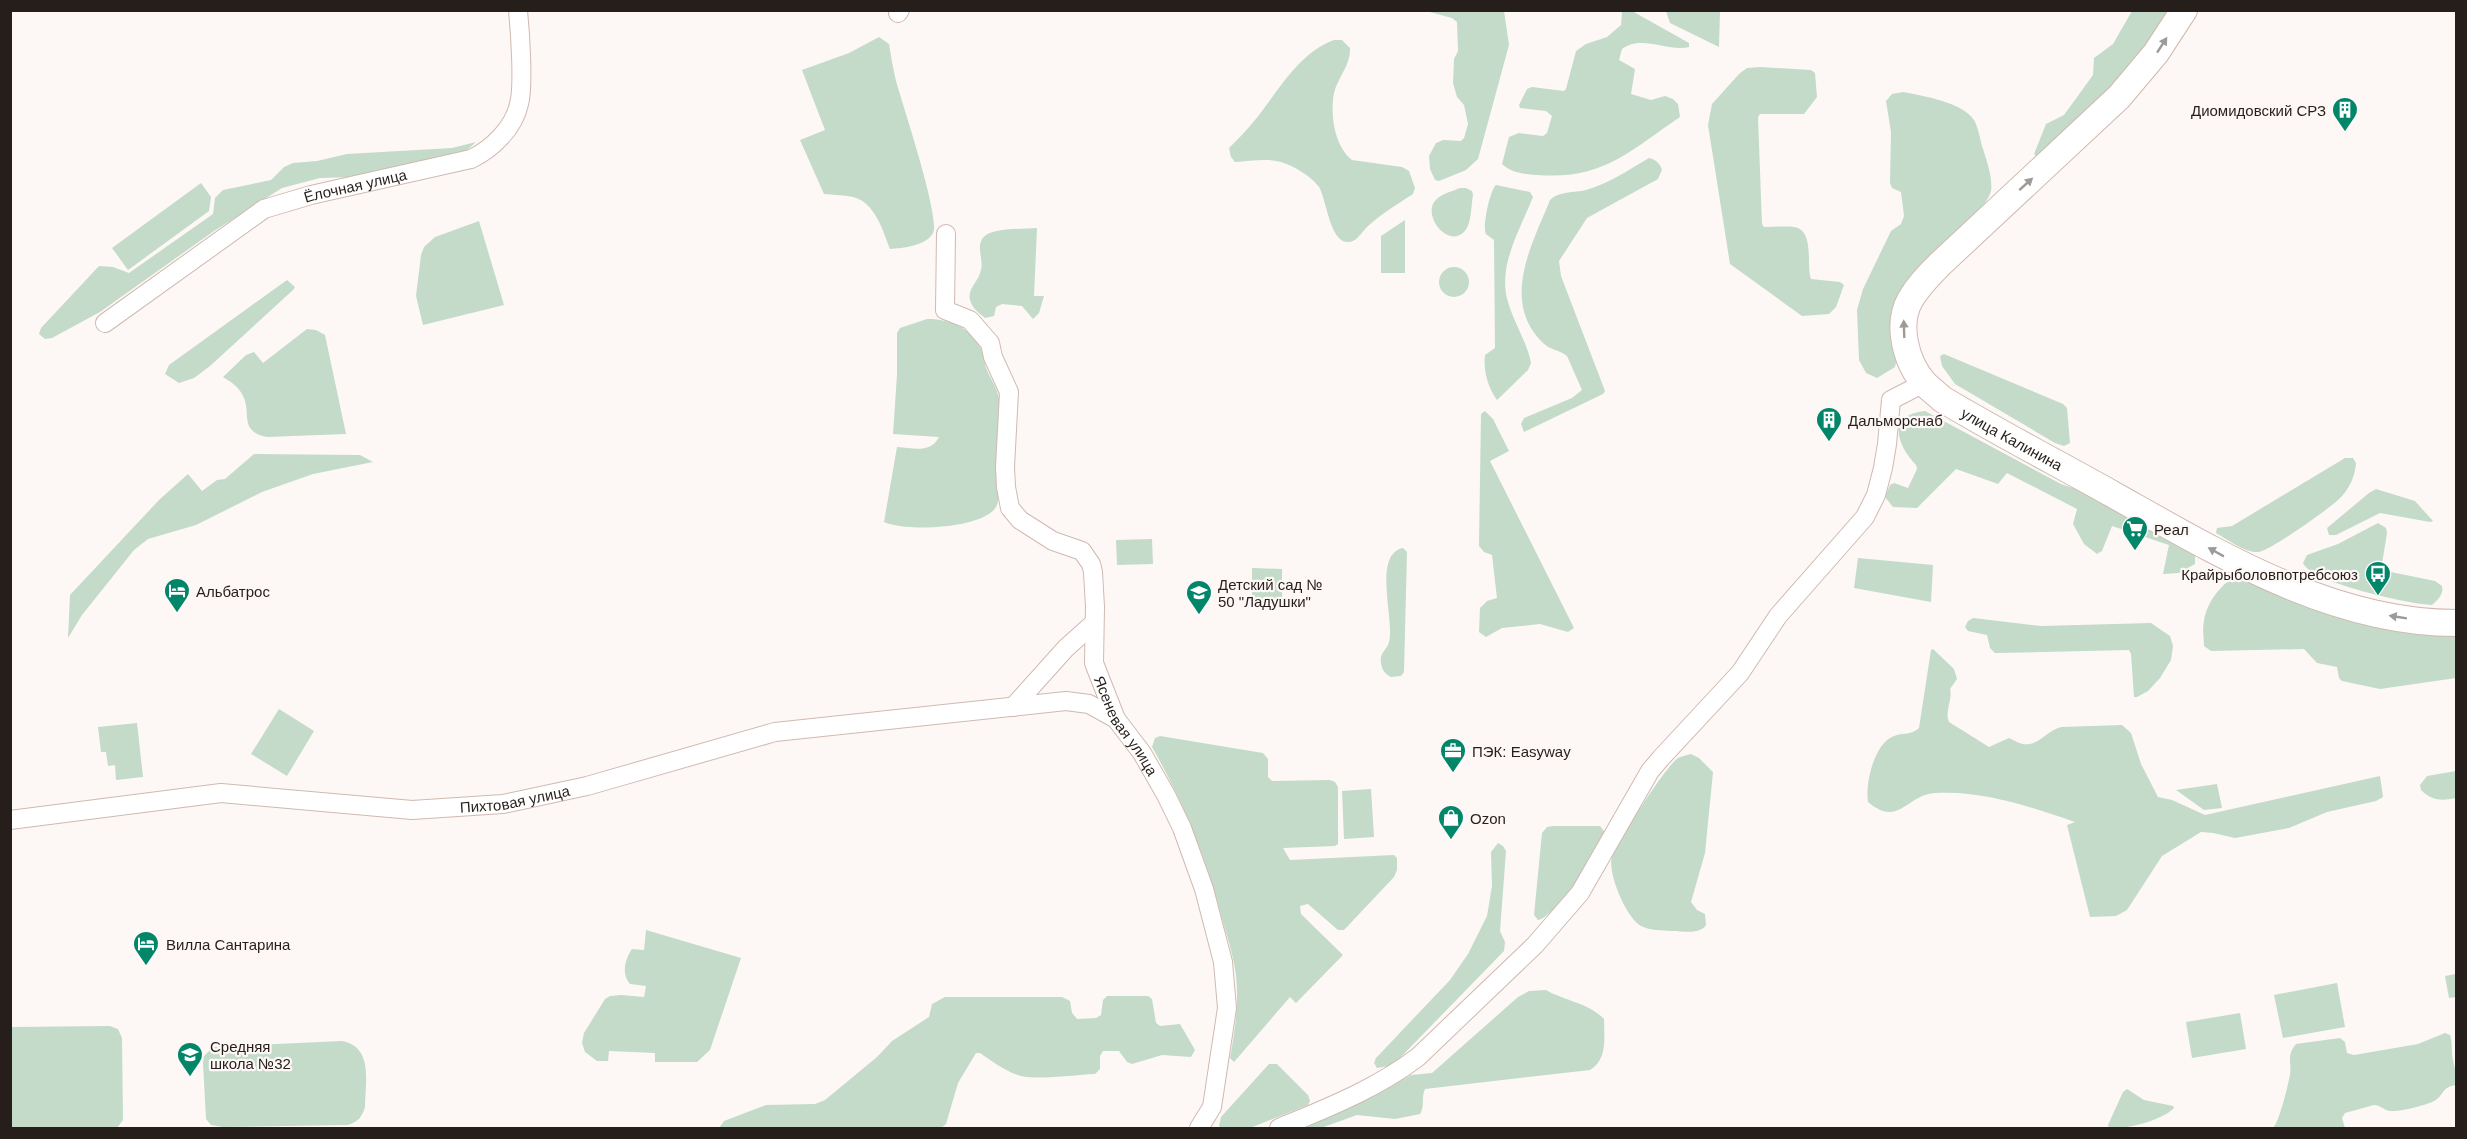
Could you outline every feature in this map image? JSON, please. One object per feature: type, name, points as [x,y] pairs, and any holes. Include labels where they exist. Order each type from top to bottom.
[{"type":"main road","name":"улица Калинина","points":[[2184,10],[2156,53],[2119,97],[1920,285],[1909,302],[1904,330],[1906,348],[1924,383],[1942,399],[2227,558],[2312,595],[2356,608],[2434,623],[2457,623]]},
{"type":"street","name":"Ёлочная улица","points":[[105,323],[264,209],[310,195],[471,159],[486,152],[510,124],[520,101],[518,10]]},
{"type":"street","name":"Ясеневая улица","points":[[946,234],[945,310],[970,320],[990,342],[993,357],[1009,392],[1005,467],[1010,508],[1020,520],[1053,541],[1082,551],[1087,558],[1093,572],[1094,663],[1116,718],[1143,753],[1166,795],[1182,828],[1204,889],[1223,962],[1227,1008],[1212,1107],[1199,1128]]},
{"type":"street","points":[[1279,1128],[1343,1101],[1399,1071],[1418,1057],[1535,945],[1580,892],[1650,771],[1740,673],[1778,616],[1865,517],[1876,495],[1883,468],[1891,400],[1924,383]]},
{"type":"street","points":[[1013,707],[1066,648],[1094,623]]},
{"type":"street","name":"Пихтовая улица","points":[[10,820],[221,794],[412,810],[494,806],[587,786],[775,732],[1066,702],[1089,704],[1116,718]]},
{"type":"green space","points":[[1426,11],[1504,11],[1509,45],[1478,159],[1466,170],[1439,181],[1435,180],[1430,169],[1429,156],[1436,143],[1443,140],[1461,141],[1468,124],[1464,105],[1457,97],[1453,83],[1454,59],[1458,51],[1457,22],[1452,18]]},
{"type":"green space","points":[[1622,11],[1632,11],[1689,43],[1689,47],[1681,48],[1646,43],[1629,45],[1622,49],[1619,60],[1635,69],[1631,94],[1651,100],[1665,96],[1673,99],[1678,104],[1680,117],[1614,161],[1580,173],[1537,175],[1514,171],[1502,164],[1509,137],[1519,133],[1543,136],[1547,133],[1552,116],[1546,111],[1520,108],[1519,105],[1527,89],[1532,87],[1564,91],[1576,51],[1586,44],[1607,37],[1621,25]]},
{"type":"green space","points":[[1666,11],[1720,11],[1719,47],[1670,23]]},
{"type":"green space","points":[[2132,11],[2172,11],[2148,48],[2111,89],[2036,156],[2034,154],[2046,124],[2064,115],[2093,75],[2094,58],[2113,44]]},
{"type":"green space","points":[[879,37],[889,44],[896,81],[926,185],[934,223],[933,233],[925,241],[914,246],[890,249],[873,211],[861,200],[824,194],[800,140],[825,130],[802,70],[849,53]]},
{"type":"green space","points":[[1334,40],[1342,40],[1350,48],[1350,54],[1336,87],[1333,101],[1333,119],[1341,146],[1352,160],[1402,167],[1409,171],[1415,188],[1413,194],[1382,215],[1350,242],[1341,240],[1336,235],[1322,193],[1307,175],[1276,161],[1235,162],[1229,148],[1252,124],[1299,64],[1321,46]]},
{"type":"green space","points":[[1747,68],[1811,70],[1815,73],[1817,97],[1804,114],[1760,114],[1758,117],[1762,224],[1764,227],[1794,227],[1801,230],[1807,241],[1811,279],[1840,282],[1844,285],[1836,307],[1829,314],[1802,316],[1730,264],[1708,125],[1712,104],[1739,74]]},
{"type":"green space","points":[[1903,92],[1952,104],[1974,120],[1989,168],[1991,191],[1976,213],[1918,270],[1898,296],[1892,315],[1896,349],[1895,367],[1877,378],[1866,373],[1859,360],[1857,310],[1863,289],[1891,231],[1901,224],[1904,216],[1901,192],[1892,188],[1890,183],[1891,132],[1886,101],[1892,94]]},
{"type":"green space","points":[[476,142],[466,151],[453,155],[357,177],[320,178],[282,188],[214,231],[100,312],[52,338],[45,339],[39,334],[41,328],[99,266],[113,267],[129,273],[213,214],[215,198],[223,190],[271,180],[284,167],[293,163],[317,161],[347,154],[452,148]]},
{"type":"green space","points":[[1649,158],[1657,162],[1662,170],[1658,179],[1587,218],[1559,261],[1561,276],[1605,391],[1524,432],[1521,424],[1524,418],[1572,398],[1582,390],[1567,356],[1543,343],[1530,327],[1523,309],[1524,273],[1535,235],[1550,200],[1562,194],[1586,190],[1602,184]]},
{"type":"green space","points":[[201,183],[211,197],[209,211],[128,270],[112,248]]},
{"type":"green space","points":[[1496,185],[1530,192],[1533,197],[1516,235],[1505,275],[1508,302],[1531,363],[1528,370],[1497,400],[1487,379],[1485,367],[1485,355],[1495,348],[1494,240],[1486,234],[1485,224],[1489,201]]},
{"type":"green space","points":[[1460,188],[1472,191],[1470,219],[1464,232],[1457,236],[1450,236],[1438,227],[1433,219],[1433,204],[1440,196]]},
{"type":"green space","points":[[1405,220],[1405,273],[1381,273],[1381,236]]},
{"type":"green space","points":[[479,221],[504,305],[423,325],[416,296],[424,247],[435,237]]},
{"type":"green space","points":[[1037,228],[1034,296],[1044,296],[1039,313],[1033,319],[1022,306],[1002,304],[996,307],[994,316],[985,318],[970,300],[982,265],[980,247],[982,239],[996,231]]},
{"type":"green space","points":[[1454,267],[1465,271],[1469,282],[1465,293],[1454,297],[1443,293],[1439,282],[1443,271]]},
{"type":"green space","points":[[287,280],[295,287],[293,290],[210,366],[194,378],[179,383],[165,374],[169,365]]},
{"type":"green space","points":[[927,319],[943,320],[957,325],[970,334],[981,349],[1000,405],[996,471],[998,503],[988,514],[976,520],[943,526],[909,527],[884,522],[897,447],[926,448],[939,437],[893,434],[897,333],[900,328]]},
{"type":"green space","points":[[307,329],[316,330],[325,335],[346,434],[267,437],[258,434],[249,426],[241,393],[223,377],[246,355],[254,352],[263,363]]},
{"type":"green space","points":[[1944,354],[2063,404],[2067,408],[2070,443],[2064,446],[2055,443],[1955,384],[1942,366],[1940,356]]},
{"type":"green space","points":[[1485,411],[1493,419],[1509,451],[1490,461],[1574,628],[1568,632],[1540,624],[1502,628],[1486,637],[1479,632],[1480,608],[1487,601],[1497,598],[1492,555],[1484,552],[1479,546],[1481,414]]},
{"type":"green space","points":[[1925,411],[2061,484],[2088,493],[2191,550],[2195,555],[2195,564],[2179,573],[2163,574],[2169,545],[2112,526],[2102,551],[2097,554],[2084,544],[2073,524],[2077,509],[2007,473],[1998,484],[1956,469],[1917,508],[1893,507],[1885,497],[1890,485],[1894,483],[1908,488],[1917,469],[1900,440],[1900,425],[1904,418]]},
{"type":"green space","points":[[254,454],[360,455],[373,462],[313,474],[262,492],[196,525],[148,539],[134,550],[82,615],[68,638],[70,595],[159,500],[188,474],[202,491],[217,480],[225,479]]},
{"type":"green space","points":[[2345,458],[2353,458],[2356,463],[2352,480],[2345,492],[2315,518],[2274,545],[2253,552],[2216,533],[2217,528],[2232,526]]},
{"type":"green space","points":[[2376,489],[2415,501],[2433,521],[2380,513],[2336,535],[2329,535],[2327,528]]},
{"type":"green space","points":[[2378,523],[2386,528],[2387,533],[2381,570],[2435,581],[2442,586],[2442,592],[2432,605],[2383,597],[2342,585],[2310,571],[2303,563],[2307,555],[2338,544]]},
{"type":"green space","points":[[1152,539],[1153,564],[1117,565],[1116,540]]},
{"type":"green space","points":[[1403,548],[1407,552],[1404,672],[1401,676],[1391,677],[1385,673],[1381,665],[1382,654],[1389,642],[1390,632],[1387,575],[1389,562],[1394,553]]},
{"type":"green space","points":[[1858,558],[1933,565],[1931,602],[1854,588]]},
{"type":"green space","points":[[1252,568],[1282,569],[1282,601],[1252,601]]},
{"type":"green space","points":[[2238,576],[2456,633],[2456,678],[2380,689],[2342,681],[2339,678],[2337,667],[2317,663],[2304,649],[2211,651],[2204,646],[2205,614],[2221,588]]},
{"type":"green space","points":[[1973,618],[2041,626],[2151,623],[2170,636],[2173,646],[2171,660],[2160,678],[2148,691],[2134,697],[2129,650],[1995,653],[1990,648],[1987,635],[1968,631],[1965,627]]},
{"type":"green space","points":[[1933,649],[1954,669],[1957,679],[1950,689],[1947,714],[1949,722],[1989,747],[2009,738],[2023,744],[2033,743],[2061,727],[2122,725],[2131,733],[2141,764],[2158,797],[2172,800],[2205,815],[2380,776],[2383,797],[2376,801],[2327,812],[2289,828],[2235,838],[2201,832],[2162,856],[2127,910],[2116,916],[2090,917],[2067,825],[2075,822],[2006,801],[1971,794],[1925,795],[1902,808],[1887,812],[1868,802],[1868,785],[1872,766],[1880,748],[1892,737],[1913,732],[1919,728]]},
{"type":"green space","points":[[279,709],[314,731],[287,776],[251,754]]},
{"type":"green space","points":[[137,723],[143,777],[116,780],[115,765],[108,766],[106,752],[101,752],[98,727]]},
{"type":"green space","points":[[1160,736],[1263,753],[1268,759],[1268,777],[1272,781],[1330,780],[1335,782],[1338,787],[1338,844],[1283,848],[1290,860],[1394,855],[1397,858],[1397,870],[1394,877],[1344,930],[1338,930],[1308,904],[1300,906],[1301,914],[1343,955],[1296,1003],[1290,997],[1234,1062],[1230,1058],[1237,996],[1232,955],[1202,854],[1184,810],[1152,747],[1155,738]]},
{"type":"green space","points":[[1691,754],[1699,758],[1713,772],[1705,853],[1691,902],[1697,910],[1705,914],[1706,925],[1691,932],[1649,929],[1635,921],[1624,905],[1612,873],[1612,857],[1632,821],[1663,775],[1678,758]]},
{"type":"green space","points":[[2456,771],[2456,798],[2437,799],[2421,790],[2420,785],[2427,776]]},
{"type":"green space","points":[[2217,784],[2222,808],[2204,810],[2176,790]]},
{"type":"green space","points":[[1371,789],[1374,837],[1344,839],[1342,791]]},
{"type":"green space","points":[[1600,826],[1606,834],[1596,854],[1565,897],[1545,917],[1538,920],[1534,915],[1542,833],[1547,827]]},
{"type":"green space","points":[[1498,843],[1506,851],[1500,931],[1505,942],[1504,951],[1397,1061],[1389,1066],[1377,1068],[1374,1063],[1376,1058],[1450,980],[1468,954],[1487,916],[1492,886],[1491,852]]},
{"type":"green space","points":[[646,930],[741,958],[710,1050],[697,1062],[655,1062],[655,1053],[609,1051],[608,1061],[597,1061],[585,1052],[582,1043],[584,1033],[605,999],[621,995],[644,997],[646,986],[630,984],[625,971],[627,957],[632,949],[644,950]]},
{"type":"green space","points":[[2456,974],[2456,997],[2449,998],[2445,976]]},
{"type":"green space","points":[[2337,983],[2345,1027],[2283,1038],[2274,995]]},
{"type":"green space","points":[[1546,990],[1591,1009],[1604,1019],[1602,1054],[1600,1060],[1590,1070],[1425,1089],[1420,1114],[1395,1119],[1357,1115],[1321,1128],[1297,1128],[1380,1093],[1411,1075],[1432,1073],[1518,997],[1529,991]]},
{"type":"green space","points":[[1107,996],[1148,996],[1152,999],[1156,1023],[1160,1026],[1180,1024],[1195,1050],[1191,1057],[1162,1055],[1132,1064],[1127,1062],[1119,1051],[1103,1051],[1100,1056],[1100,1069],[1095,1074],[1037,1078],[1015,1074],[980,1053],[976,1053],[958,1083],[946,1124],[941,1128],[719,1128],[724,1121],[766,1105],[815,1104],[825,1100],[877,1057],[892,1041],[929,1017],[932,1004],[945,997],[1062,997],[1070,1001],[1072,1013],[1077,1019],[1096,1018],[1101,1015],[1103,1000]]},
{"type":"green space","points":[[2240,1013],[2246,1049],[2192,1058],[2186,1022]]},
{"type":"green space","points":[[110,1026],[118,1029],[122,1038],[123,1120],[117,1128],[11,1128],[11,1027]]},
{"type":"green space","points":[[2445,1033],[2451,1038],[2456,1085],[2445,1090],[2434,1101],[2395,1111],[2374,1105],[2345,1113],[2342,1118],[2345,1128],[2273,1128],[2283,1103],[2290,1075],[2290,1056],[2296,1044],[2340,1038],[2345,1042],[2347,1053],[2354,1055],[2418,1044]]},
{"type":"green space","points":[[342,1041],[359,1050],[366,1067],[365,1107],[357,1121],[348,1125],[223,1127],[211,1125],[206,1119],[203,1063],[204,1056],[213,1047]]},
{"type":"green space","points":[[1269,1064],[1277,1064],[1308,1095],[1310,1101],[1308,1105],[1250,1128],[1221,1128],[1219,1126],[1221,1117]]},
{"type":"green space","points":[[2127,1089],[2144,1100],[2174,1108],[2161,1117],[2143,1123],[2109,1128],[2108,1125],[2123,1092]]},
{"type":"place","name":"Диомидовский СРЗ","points":[[2345,133]]},
{"type":"place","name":"Дальморснаб","points":[[1829,443]]},
{"type":"place","name":"Реал","points":[[2135,552]]},
{"type":"place","name":"Крайрыболовпотребсоюз","points":[[2378,597]]},
{"type":"place","name":"Альбатрос","points":[[177,614]]},
{"type":"place","name":"Детский сад № 50 \"Ладушки\"","points":[[1199,616]]},
{"type":"place","name":"ПЭК: Easyway","points":[[1453,774]]},
{"type":"place","name":"Ozon","points":[[1451,841]]},
{"type":"place","name":"Вилла Сантарина","points":[[146,967]]},
{"type":"place","name":"Средняя школа №32","points":[[190,1078]]}]
